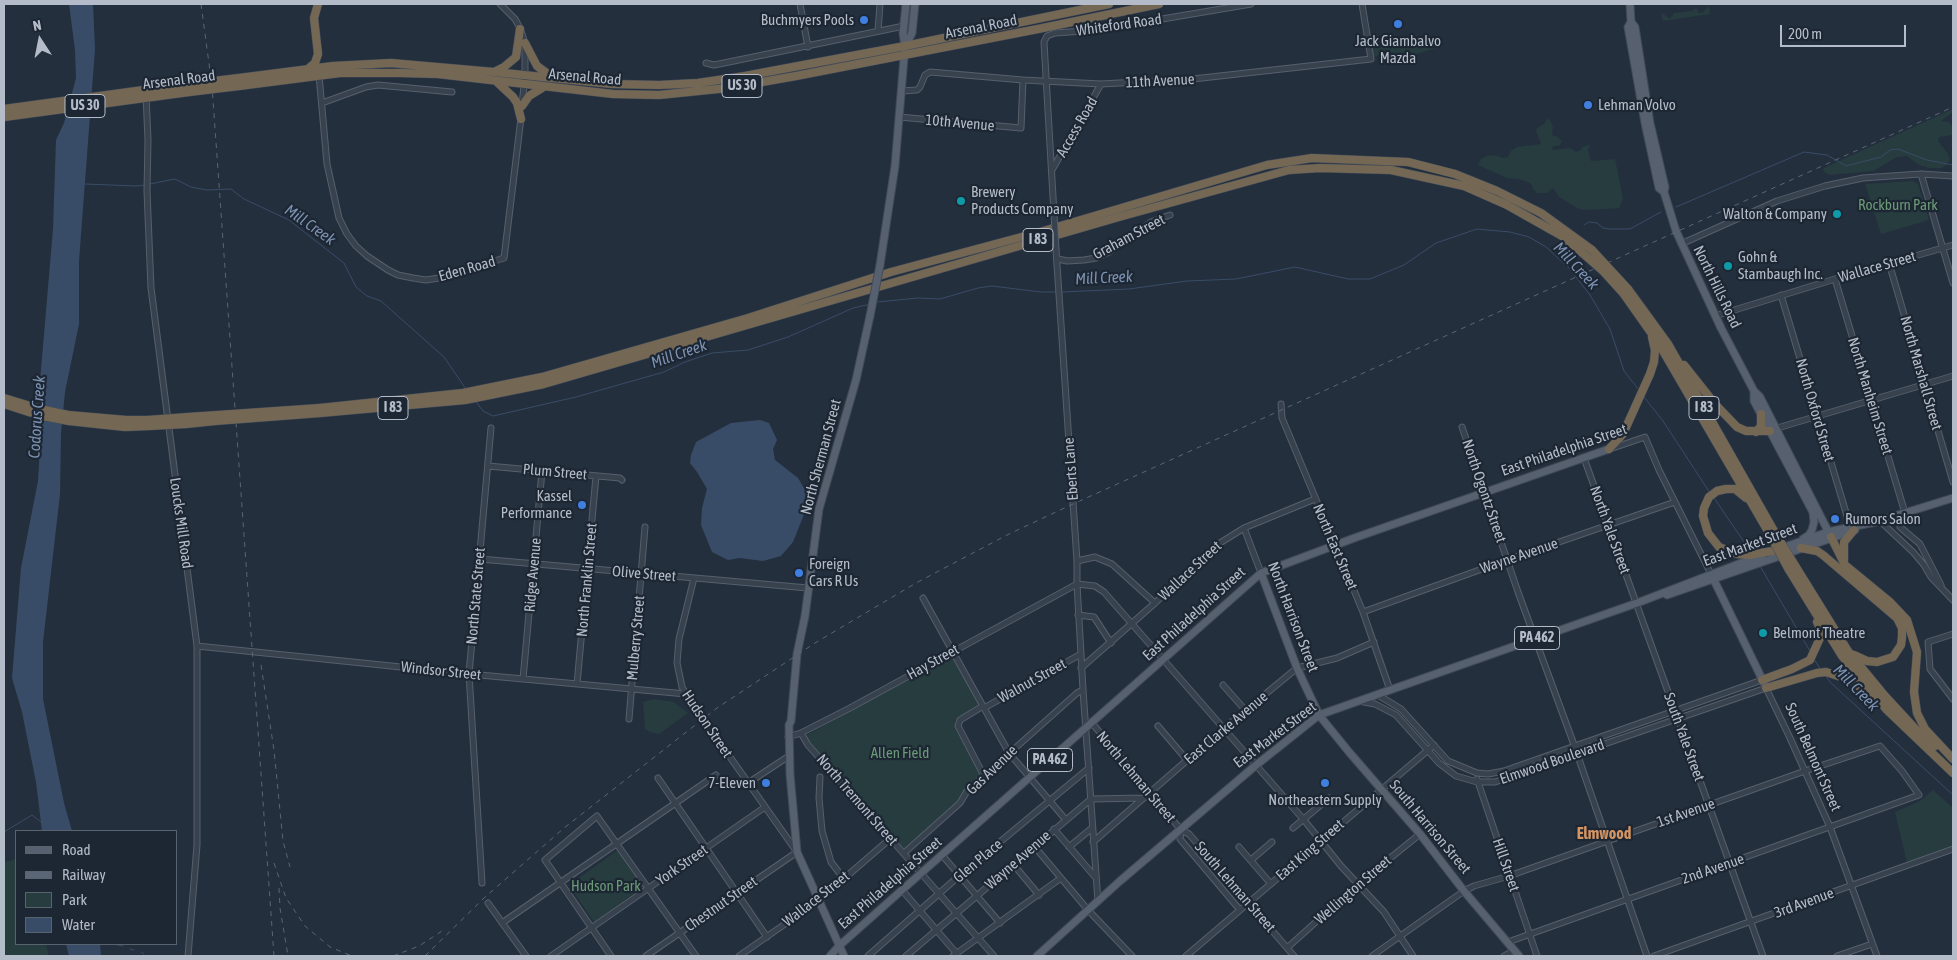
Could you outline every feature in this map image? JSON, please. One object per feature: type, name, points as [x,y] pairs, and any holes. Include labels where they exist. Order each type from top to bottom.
[{"type":"highway","points":[[309,68],[315,63],[318,54],[314,18],[318,4]]},
{"type":"highway","name":"Arsenal Road","points":[[239,82],[309,68],[391,63],[612,84],[659,85],[698,83],[905,46],[1109,4]]},
{"type":"highway","name":"Arsenal Road","points":[[4,109],[42,107],[239,82],[319,75],[400,72],[438,74],[613,94],[659,95],[728,88],[904,56],[1159,4]]},
{"type":"highway","points":[[494,72],[504,68],[516,57],[520,29]]},
{"type":"highway","points":[[525,43],[537,66],[553,78]]},
{"type":"highway","points":[[495,81],[513,97],[517,103],[521,119]]},
{"type":"highway","points":[[522,106],[528,96],[543,87]]},
{"type":"highway","name":"Arsenal Road","points":[[4,117],[42,107]]},
{"type":"highway","name":"I 83","points":[[464,397],[476,390],[542,377],[748,318],[891,272],[1040,232],[1267,165],[1312,158],[1408,162],[1455,174],[1497,191],[1541,213],[1567,231],[1589,253],[1604,272],[1625,291],[1668,344],[1793,568],[1849,652],[1884,696],[1921,735],[1953,760]]},
{"type":"highway","name":"I 83","points":[[4,398],[56,413],[125,427],[148,423],[482,397],[544,384],[1119,216],[1289,170],[1320,168],[1391,170],[1464,186],[1507,205],[1589,253]]},
{"type":"highway","name":"I 83","points":[[1625,291],[1660,344],[1751,503],[1772,532]]},
{"type":"highway","points":[[1609,449],[1623,434],[1654,362],[1655,350],[1646,324]]},
{"type":"highway","points":[[1668,344],[1715,404],[1732,422],[1742,430],[1756,432],[1773,430]]},
{"type":"highway","name":"I 83","points":[[4,404],[55,418],[99,421]]},
{"type":"highway","points":[[1756,432],[1761,426],[1761,414]]},
{"type":"highway","points":[[1751,503],[1735,489],[1726,488],[1717,491],[1709,496],[1706,503],[1703,512],[1704,525],[1719,547],[1728,552],[1751,560],[1762,553],[1773,551]]},
{"type":"highway","points":[[1845,565],[1844,542],[1852,528]]},
{"type":"highway","points":[[1828,535],[1845,565],[1890,602],[1907,620],[1916,652],[1914,692],[1917,713],[1925,729],[1953,760]]},
{"type":"highway","points":[[1799,545],[1823,555],[1897,618],[1902,628],[1901,645],[1893,657],[1887,660],[1867,661],[1849,652]]},
{"type":"highway","name":"I 83","points":[[1793,568],[1806,600],[1842,656],[1894,716],[1953,773]]},
{"type":"highway","points":[[1762,680],[1810,660],[1819,644],[1820,628],[1806,600]]},
{"type":"highway","points":[[1766,688],[1816,673],[1837,675],[1850,680],[1894,716]]},
{"type":"main road","name":"North Sherman Street","points":[[844,956],[796,852],[788,737],[796,660],[819,510],[856,380],[890,207],[905,46],[906,4]]},
{"type":"main road","name":"North Sherman Street","points":[[905,46],[912,33],[915,4]]},
{"type":"main road","name":"North Hills Road","points":[[1630,4],[1631,22],[1635,27],[1650,123],[1665,187],[1664,192],[1681,244],[1715,316],[1754,391],[1760,397],[1773,430],[1813,512],[1828,535]]},
{"type":"main road","name":"North Hills Road","points":[[1754,391],[1754,401],[1773,430],[1828,535]]},
{"type":"main road","name":"East Philadelphia Street","points":[[830,956],[921,873],[1261,573],[1334,545],[1609,449]]},
{"type":"main road","name":"East Market Street","points":[[1037,956],[1255,766],[1319,715],[1637,603],[1667,595],[1773,551],[1799,545],[1953,498]]},
{"type":"main road","points":[[1799,545],[1812,530],[1814,522],[1813,512]]},
{"type":"main road","name":"East Market Street","points":[[1751,560],[1768,560],[1799,545]]},
{"type":"main road","name":"North Harrison Street","points":[[1261,573],[1298,668],[1319,715]]},
{"type":"main road","name":"South Belmont Street","points":[[1712,576],[1766,688]]},
{"type":"main road","points":[[1291,737],[1313,714],[1315,708]]},
{"type":"main road","name":"South Harrison Street","points":[[1319,715],[1420,834],[1464,891],[1517,953]]},
{"type":"main road","name":"East Philadelphia Street","points":[[823,956],[839,946]]},
{"type":"street","name":"Eden Road","points":[[319,75],[326,164],[335,204],[347,234],[362,251],[398,275],[426,280],[480,267],[504,258],[521,119],[525,76],[525,43],[515,19],[500,4]]},
{"type":"street","points":[[800,4],[808,47]]},
{"type":"street","points":[[878,31],[880,4]]},
{"type":"street","name":"Whiteford Road","points":[[1047,36],[1055,33],[1097,30],[1251,4]]},
{"type":"street","name":"11th Avenue","points":[[901,91],[917,90],[925,75],[930,72],[1046,82],[1101,84],[1201,78],[1371,59],[1362,4]]},
{"type":"street","points":[[706,63],[714,65],[904,26]]},
{"type":"street","name":"Eberts Lane","points":[[1047,36],[1044,42],[1046,82],[1077,561],[1078,614],[1085,729],[1098,902]]},
{"type":"street","name":"10th Avenue","points":[[899,118],[1021,128],[1023,80]]},
{"type":"street","name":"Access Road","points":[[1052,170],[1101,84]]},
{"type":"street","points":[[322,103],[366,87],[378,85],[452,92]]},
{"type":"street","name":"Loucks Mill Road","points":[[146,94],[148,140],[146,176],[150,288],[196,646],[197,845],[188,956]]},
{"type":"street","points":[[1921,174],[1953,283]]},
{"type":"street","points":[[1681,244],[1770,204],[1810,190],[1863,178],[1921,174],[1953,176]]},
{"type":"street","name":"Graham Street","points":[[1058,260],[1075,261],[1096,258],[1109,252],[1151,222],[1170,215]]},
{"type":"street","name":"Wallace Street","points":[[1715,316],[1953,245]]},
{"type":"street","name":"North Marshall Street","points":[[1888,263],[1953,482]]},
{"type":"street","name":"North Manheim Street","points":[[1835,279],[1904,513],[1900,527],[1920,544],[1924,552]]},
{"type":"street","name":"North Oxford Street","points":[[1781,295],[1852,528]]},
{"type":"street","points":[[1773,430],[1953,376]]},
{"type":"street","name":"North East Street","points":[[1281,404],[1282,418],[1363,612],[1390,690]]},
{"type":"street","name":"North Ogontz Street","points":[[1462,427],[1647,956]]},
{"type":"street","name":"North State Street","points":[[482,883],[469,674],[491,428]]},
{"type":"street","name":"East Philadelphia Street","points":[[1609,449],[1645,437],[1675,502]]},
{"type":"street","name":"North Yale Street","points":[[1584,458],[1637,603]]},
{"type":"street","name":"Plum Street","points":[[488,466],[620,478],[622,480]]},
{"type":"street","name":"Ridge Avenue","points":[[523,679],[542,471]]},
{"type":"street","name":"North Franklin Street","points":[[577,684],[596,476]]},
{"type":"street","name":"Wallace Street","points":[[1082,668],[1156,603],[1220,543],[1244,528],[1315,499]]},
{"type":"street","points":[[1675,502],[1712,576]]},
{"type":"street","name":"Wayne Avenue","points":[[1363,612],[1675,502]]},
{"type":"street","points":[[1877,521],[1918,558],[1931,577],[1953,600]]},
{"type":"street","name":"Mulberry Street","points":[[629,719],[645,528]]},
{"type":"street","name":"North Harrison Street","points":[[1244,528],[1261,573]]},
{"type":"street","points":[[1918,558],[1924,552],[1944,590]]},
{"type":"street","points":[[1077,561],[1095,556],[1112,564],[1156,603]]},
{"type":"street","name":"Olive Street","points":[[480,559],[808,588]]},
{"type":"street","name":"Hudson Street","points":[[694,578],[677,656],[678,675],[686,694],[695,708],[796,852]]},
{"type":"street","points":[[1077,584],[1095,586],[1104,592],[1384,912],[1402,936],[1413,956]]},
{"type":"street","name":"Hay Street","points":[[788,737],[801,733],[1077,584]]},
{"type":"street","points":[[923,598],[1008,753],[1066,820]]},
{"type":"street","name":"South Yale Street","points":[[1637,603],[1762,956]]},
{"type":"street","points":[[1078,614],[1094,617],[1111,643]]},
{"type":"street","points":[[1953,634],[1928,642],[1930,668],[1953,698]]},
{"type":"street","name":"East Clarke Avenue","points":[[1093,842],[1223,729],[1298,668],[1337,658],[1374,642]]},
{"type":"street","name":"Windsor Street","points":[[196,646],[686,694]]},
{"type":"street","name":"Walnut Street","points":[[984,776],[958,726],[960,720],[1081,654]]},
{"type":"street","name":"Elmwood Boulevard","points":[[1378,695],[1402,708],[1448,761],[1477,773],[1488,774],[1504,771],[1762,680]]},
{"type":"street","points":[[1223,685],[1246,710]]},
{"type":"street","name":"Elmwood Boulevard","points":[[1359,701],[1375,704],[1396,714],[1427,750],[1456,776],[1477,782],[1495,782],[1766,688]]},
{"type":"street","name":"South Belmont Street","points":[[1766,688],[1830,827],[1877,956]]},
{"type":"street","name":"Gas Avenue","points":[[904,853],[960,804],[967,791],[1008,753],[1077,693],[1083,690]]},
{"type":"street","name":"North Lehman Street","points":[[1092,723],[1181,830]]},
{"type":"street","points":[[1158,726],[1188,760]]},
{"type":"street","name":"North Tremont Street","points":[[801,733],[808,744],[994,956]]},
{"type":"street","name":"East King Street","points":[[1186,956],[1320,840],[1434,745]]},
{"type":"street","name":"1st Avenue","points":[[1372,956],[1464,891],[1880,746],[1902,771],[1919,795]]},
{"type":"street","points":[[748,784],[789,756]]},
{"type":"street","name":"Glen Place","points":[[868,956],[959,876],[1088,768]]},
{"type":"street","name":"Hill Street","points":[[1477,773],[1477,782],[1537,956]]},
{"type":"street","points":[[502,923],[716,775]]},
{"type":"street","points":[[820,777],[819,798],[822,831],[831,862],[844,879]]},
{"type":"street","points":[[658,778],[767,936]]},
{"type":"street","name":"2nd Avenue","points":[[1508,942],[1919,795]]},
{"type":"street","points":[[1091,799],[1144,798]]},
{"type":"street","points":[[1293,828],[1329,798]]},
{"type":"street","name":"Wayne Avenue","points":[[906,956],[1054,828],[1091,799]]},
{"type":"street","name":"York Street","points":[[551,956],[765,807]]},
{"type":"street","points":[[610,956],[545,860],[597,816],[696,956]]},
{"type":"street","points":[[1054,828],[1096,878]]},
{"type":"street","points":[[1069,847],[1092,828]]},
{"type":"street","name":"South Lehman Street","points":[[1240,910],[1180,839],[1181,830],[1189,834],[1294,956]]},
{"type":"street","name":"Wellington Street","points":[[1287,948],[1358,884],[1420,834]]},
{"type":"street","name":"Wallace Street","points":[[739,956],[818,901],[891,838]]},
{"type":"street","points":[[1251,860],[1272,842]]},
{"type":"street","points":[[1034,846],[1088,910],[1132,956]]},
{"type":"street","points":[[1240,847],[1271,884]]},
{"type":"street","name":"3rd Avenue","points":[[1654,956],[1953,850]]},
{"type":"street","name":"Chestnut Street","points":[[646,956],[796,852]]},
{"type":"street","points":[[942,855],[1000,923]]},
{"type":"street","points":[[1013,864],[1039,895]]},
{"type":"street","points":[[902,890],[955,955],[1062,878]]},
{"type":"street","points":[[488,903],[526,956]]},
{"type":"street","points":[[1837,956],[1872,944]]},
{"type":"street","points":[[1504,956],[1517,953]]},
{"type":"green space","points":[[1709,6],[1710,14],[1663,21],[1662,19],[1661,12],[1670,19],[1674,13],[1692,11],[1696,8],[1699,13],[1702,13]]},
{"type":"green space","points":[[1376,33],[1386,42],[1414,37],[1419,43],[1425,42],[1426,45],[1433,45],[1433,49],[1410,56],[1380,54],[1376,57],[1372,53],[1370,37],[1371,34]]},
{"type":"green space","points":[[1953,109],[1953,112],[1941,121],[1949,122],[1953,128],[1952,135],[1939,137],[1938,141],[1948,154],[1950,160],[1947,165],[1941,168],[1929,168],[1919,165],[1907,156],[1897,157],[1873,171],[1829,175],[1823,171],[1824,168]]},
{"type":"green space","points":[[1547,119],[1550,120],[1553,127],[1552,135],[1562,141],[1560,145],[1552,147],[1553,150],[1570,148],[1576,152],[1581,150],[1582,147],[1590,145],[1588,150],[1591,161],[1615,159],[1623,199],[1619,208],[1579,209],[1559,197],[1553,188],[1547,193],[1537,193],[1528,182],[1507,178],[1478,165],[1481,159],[1487,156],[1508,157],[1511,151],[1517,147],[1541,144],[1536,131]]},
{"type":"green space","name":"Rockburn Park","points":[[1913,181],[1918,184],[1929,220],[1881,234],[1865,184]]},
{"type":"green space","name":"Allen Field","points":[[951,655],[979,706],[955,721],[955,726],[980,775],[965,789],[958,802],[905,850],[806,738],[807,735]]},
{"type":"green space","points":[[654,699],[674,702],[688,713],[659,734],[650,732],[645,729],[643,702]]},
{"type":"green space","points":[[1933,790],[1953,808],[1953,848],[1907,863],[1895,812],[1920,801]]},
{"type":"green space","name":"Hudson Park","points":[[618,850],[644,886],[594,922],[569,885]]},
{"type":"green space","points":[[15,859],[15,945],[46,945],[49,956],[4,956],[4,860],[5,862]]},
{"type":"water","points":[[69,4],[93,4],[95,49],[79,261],[79,324],[65,392],[61,433],[60,494],[43,642],[43,699],[64,803],[72,830],[42,830],[36,782],[22,712],[12,678],[21,568],[38,481],[41,430],[39,393],[53,229],[56,140],[64,123],[76,78],[75,50]]},
{"type":"water","points":[[760,420],[769,423],[777,440],[773,449],[775,460],[798,478],[807,493],[807,507],[793,542],[781,556],[763,561],[740,558],[728,560],[712,552],[701,525],[702,508],[707,489],[690,463],[691,455],[696,442],[731,423]]},
{"type":"water","points":[[66,945],[100,945],[101,956],[69,956]]},
{"type":"waterway","points":[[1676,207],[1804,152],[1827,155],[1846,166],[1881,157],[1890,150],[1898,149],[1927,160],[1953,165]]},
{"type":"waterway","name":"Mill Creek","points":[[150,184],[175,179],[191,187],[207,190],[231,189],[244,199],[289,220],[344,263],[356,287],[367,296],[381,301],[444,357],[466,389]]},
{"type":"waterway","name":"Mill Creek","points":[[85,184],[146,185]]},
{"type":"waterway","points":[[1584,225],[1589,222],[1597,223],[1603,228],[1630,229],[1661,212]]},
{"type":"waterway","name":"Mill Creek","points":[[1062,292],[1129,289],[1187,281],[1236,279],[1295,267],[1348,279],[1370,279],[1404,265],[1436,243],[1477,229],[1510,232],[1529,237],[1546,247],[1569,268],[1590,295],[1610,329],[1624,371],[1639,390]]},
{"type":"waterway","name":"Mill Creek","points":[[1551,251],[1555,246]]},
{"type":"waterway","name":"Mill Creek","points":[[877,302],[918,298],[940,299],[992,286],[1041,292],[1058,292]]},
{"type":"waterway","name":"Mill Creek","points":[[476,402],[483,411],[493,416],[576,397],[664,372],[685,362],[712,353],[748,350],[788,337],[853,308],[871,304]]},
{"type":"waterway","name":"Mill Creek","points":[[1644,397],[1663,421],[1710,493]]},
{"type":"waterway","name":"Mill Creek","points":[[1714,498],[1751,552]]},
{"type":"waterway","name":"Mill Creek","points":[[1760,566],[1810,651]]},
{"type":"waterway","name":"Mill Creek","points":[[1814,659],[1821,670]]},
{"type":"waterway","name":"Mill Creek","points":[[1825,675],[1830,682],[1953,795]]},
{"type":"waterway","points":[[4,832],[32,815],[41,822]]},
{"type":"waterway","points":[[118,945],[123,946]]},
{"type":"waterway","points":[[130,949],[134,950]]},
{"type":"railway","points":[[201,4],[212,86],[274,956]]},
{"type":"railway","points":[[425,956],[484,898],[564,828],[717,708],[815,643],[916,583],[1009,534],[1073,504],[1953,107]]},
{"type":"railway","points":[[261,665],[274,750],[283,841],[290,867]]},
{"type":"railway","points":[[274,863],[286,898],[305,926],[330,947],[352,956]]},
{"type":"railway","points":[[279,888],[280,908],[288,956]]},
{"type":"railway","points":[[393,956],[419,946],[442,931]]},
{"type":"place","name":"Buchmyers Pools","points":[[864,20]]},
{"type":"place","name":"Jack Giambalvo Mazda","points":[[1398,24]]},
{"type":"place","name":"Lehman Volvo","points":[[1588,105]]},
{"type":"place","name":"Brewery Products Company","points":[[961,201]]},
{"type":"place","name":"Walton & Company","points":[[1837,214]]},
{"type":"place","name":"Gohn & Stambaugh Inc.","points":[[1728,266]]},
{"type":"place","name":"Kassel Performance","points":[[582,505]]},
{"type":"place","name":"Rumors Salon","points":[[1835,519]]},
{"type":"place","name":"Foreign Cars R Us","points":[[799,573]]},
{"type":"place","name":"Belmont Theatre","points":[[1763,633]]},
{"type":"place","name":"7-Eleven","points":[[766,783]]},
{"type":"place","name":"Northeastern Supply","points":[[1325,783]]},
{"type":"district","name":"Elmwood","points":[[1604,834]]},
{"type":"water label","name":"Codorus Creek","points":[[37,417]]}]
